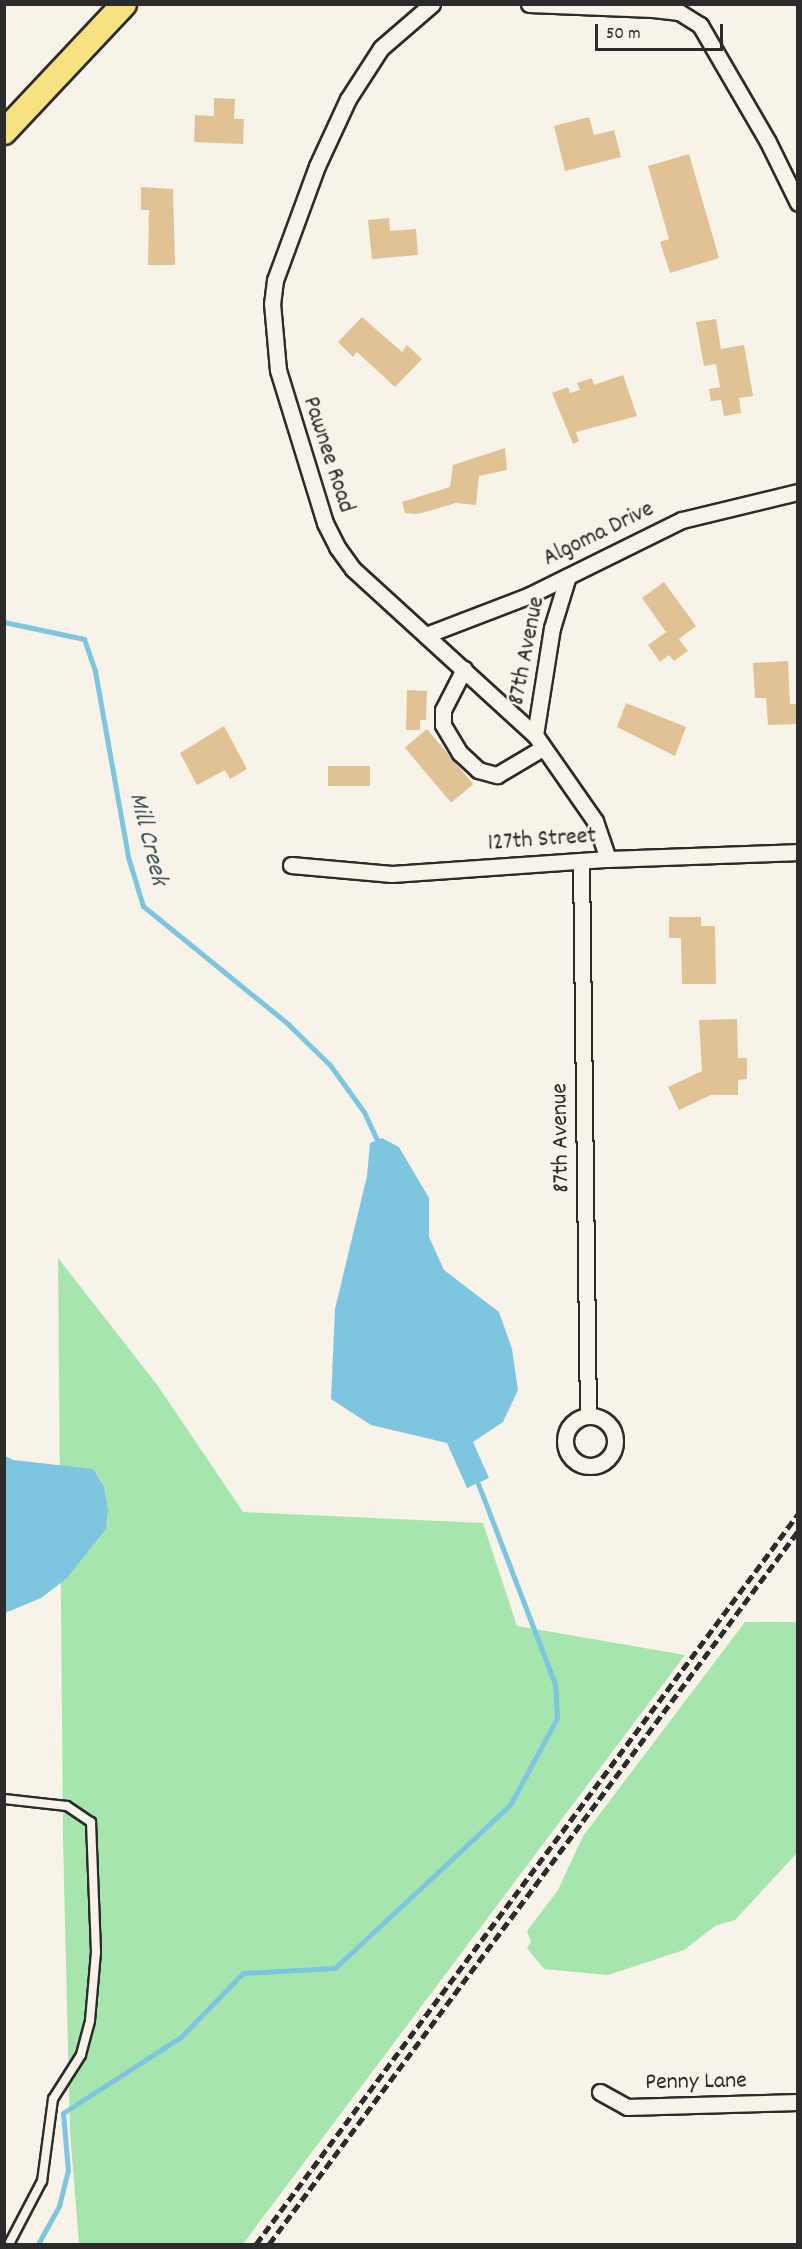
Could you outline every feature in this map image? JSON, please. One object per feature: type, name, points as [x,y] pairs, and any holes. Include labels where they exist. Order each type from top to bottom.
[{"type":"main road","points":[[4,132],[124,4]]},
{"type":"street","name":"Pawnee Road","points":[[432,4],[381,48],[348,99],[290,234],[272,303],[278,370],[325,523],[353,569],[464,669],[538,742],[595,821],[608,859]]},
{"type":"street","points":[[529,4],[681,8],[700,25],[714,45],[798,203]]},
{"type":"street","name":"Algoma Drive","points":[[426,635],[568,576],[682,520],[798,492]]},
{"type":"street","name":"87th Avenue","points":[[538,742],[552,628],[568,576]]},
{"type":"street","points":[[464,669],[443,710],[443,725],[460,753],[478,770],[497,775],[538,742]]},
{"type":"street","name":"127th Street","points":[[291,865],[392,874],[608,859],[798,852]]},
{"type":"street","name":"87th Avenue","points":[[581,861],[588,1415]]},
{"type":"street","name":"Penny Lane","points":[[600,2092],[627,2107],[798,2102]]},
{"type":"lane","points":[[4,1799],[67,1806],[90,1822],[96,1952],[90,2021],[81,2055],[52,2099],[42,2181],[9,2244]]},
{"type":"green space","points":[[58,1258],[158,1386],[243,1512],[483,1523],[517,1626],[685,1655],[243,2244],[79,2244],[70,2132],[63,1839]]},
{"type":"green space","points":[[745,1622],[797,1622],[797,1853],[735,1920],[715,1926],[684,1950],[608,1975],[544,1969],[527,1948],[531,1942],[527,1931],[558,1890],[583,1836]]},
{"type":"water","points":[[382,1138],[399,1147],[429,1198],[429,1237],[444,1270],[499,1312],[512,1349],[518,1390],[503,1422],[473,1442],[489,1478],[467,1488],[447,1443],[371,1425],[331,1399],[335,1309],[367,1176],[370,1143]]},
{"type":"water","points":[[4,1455],[13,1460],[93,1469],[104,1487],[108,1510],[106,1529],[66,1579],[41,1598],[5,1613]]},
{"type":"building","points":[[214,98],[235,99],[234,119],[244,119],[243,144],[194,142],[195,115],[214,116]]},
{"type":"building","points":[[589,117],[594,135],[614,130],[621,157],[565,171],[554,126]]},
{"type":"building","points":[[689,154],[719,258],[670,273],[660,242],[669,239],[648,166]]},
{"type":"building","points":[[141,187],[173,189],[175,265],[148,265],[149,210],[141,210]]},
{"type":"building","points":[[389,218],[390,231],[416,229],[418,255],[372,259],[368,220]]},
{"type":"building","points":[[362,317],[402,352],[407,345],[422,359],[395,387],[357,352],[353,357],[338,342]]},
{"type":"building","points":[[716,319],[721,349],[744,345],[753,396],[739,398],[741,413],[724,416],[721,400],[711,401],[709,389],[720,387],[716,364],[704,366],[696,322]]},
{"type":"building","points":[[623,375],[637,416],[576,432],[579,441],[573,444],[552,393],[568,387],[570,393],[580,390],[577,383],[592,378],[594,385]]},
{"type":"building","points":[[505,448],[507,470],[479,476],[476,505],[456,503],[418,514],[405,513],[402,502],[450,487],[453,465]]},
{"type":"building","points":[[664,582],[696,626],[679,639],[688,651],[674,661],[669,655],[660,662],[648,645],[666,632],[642,598]]},
{"type":"building","points":[[788,661],[790,704],[798,704],[798,724],[768,725],[766,698],[755,698],[753,663]]},
{"type":"building","points":[[407,690],[427,691],[426,720],[420,720],[420,730],[406,730]]},
{"type":"building","points":[[626,703],[686,727],[675,756],[617,727]]},
{"type":"building","points":[[224,726],[247,769],[230,779],[225,770],[197,785],[180,753]]},
{"type":"building","points":[[427,729],[473,784],[451,803],[405,748]]},
{"type":"building","points":[[328,766],[370,766],[370,786],[328,786]]},
{"type":"building","points":[[669,917],[701,917],[701,926],[715,926],[716,984],[682,984],[681,938],[669,938]]},
{"type":"building","points":[[737,1019],[738,1058],[747,1058],[747,1079],[738,1080],[738,1095],[711,1095],[679,1110],[668,1087],[702,1071],[699,1020]]},
{"type":"waterway","name":"Mill Creek","points":[[4,622],[84,639],[95,671],[128,857],[143,906],[288,1024],[330,1065],[364,1112],[377,1140]]},
{"type":"waterway","points":[[38,2244],[59,2206],[68,2171],[63,2113],[181,2037],[243,1973],[335,1968],[510,1805],[557,1718],[555,1684],[478,1483]]},
{"type":"railway","points":[[256,2244],[798,1514]]},
{"type":"railway","points":[[269,2244],[798,1531]]}]
